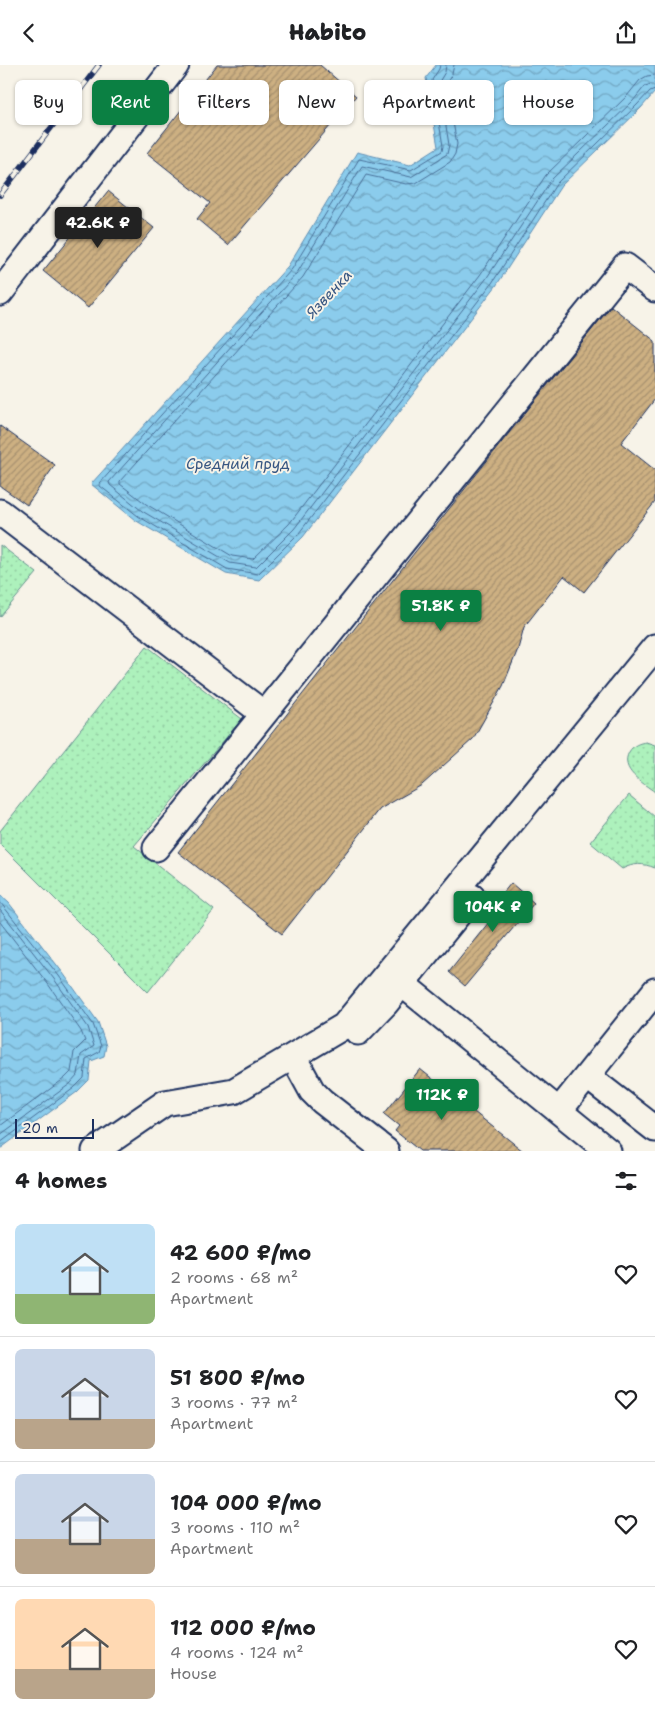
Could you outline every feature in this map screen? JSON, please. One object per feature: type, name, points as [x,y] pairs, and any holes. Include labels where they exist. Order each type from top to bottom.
[{"type":"street","points":[[0,293],[176,65]]},
{"type":"street","points":[[156,848],[625,266],[655,289]]},
{"type":"street","points":[[0,512],[264,714]]},
{"type":"street","points":[[122,1151],[170,1119],[239,1106],[352,1038],[385,1004],[395,978],[655,647]]},
{"type":"street","points":[[95,1151],[165,1103],[234,1091],[344,1026],[395,978],[655,671]]},
{"type":"street","points":[[395,978],[608,1151]]},
{"type":"street","points":[[559,1111],[655,991]]},
{"type":"street","points":[[300,1069],[312,1091],[322,1101],[386,1151]]},
{"type":"street","points":[[587,1076],[655,1129]]},
{"type":"green space","points":[[0,545],[37,573],[0,617]]},
{"type":"green space","points":[[147,646],[242,719],[134,846],[214,910],[148,992],[0,844],[0,831]]},
{"type":"green space","points":[[646,742],[655,745],[655,792],[639,780],[627,765],[629,752],[632,748]]},
{"type":"green space","points":[[629,795],[655,817],[655,868],[638,864],[622,869],[590,842]]},
{"type":"water","name":"Средний пруд","points":[[436,65],[655,65],[655,92],[561,186],[496,286],[303,537],[259,580],[226,574],[135,520],[91,484],[288,266],[357,152],[410,165],[438,147],[434,125],[494,125],[494,80],[426,80]]},
{"type":"water","points":[[0,895],[9,903],[98,1022],[106,1046],[104,1056],[91,1061],[89,1080],[77,1092],[0,1149]]},
{"type":"building","points":[[217,65],[320,65],[337,80],[279,80],[279,125],[331,125],[228,245],[197,219],[210,203],[147,153],[179,113],[179,125],[269,125],[269,80],[205,80]]},
{"type":"building","points":[[108,191],[154,228],[88,308],[43,271]]},
{"type":"building","points":[[611,306],[655,341],[655,399],[621,443],[655,470],[655,502],[584,592],[564,576],[524,627],[518,649],[503,686],[473,739],[422,785],[380,809],[282,934],[178,852]]},
{"type":"building","points":[[0,426],[55,465],[27,505],[0,486]]},
{"type":"building","points":[[511,883],[534,903],[465,986],[449,972],[497,912],[492,907]]},
{"type":"building","points":[[420,1069],[523,1151],[420,1151],[395,1131],[399,1126],[384,1114]]},
{"type":"railway","points":[[0,195],[99,65]]},
{"type":"water label","name":"Язвенка","points":[[329,294]]}]
